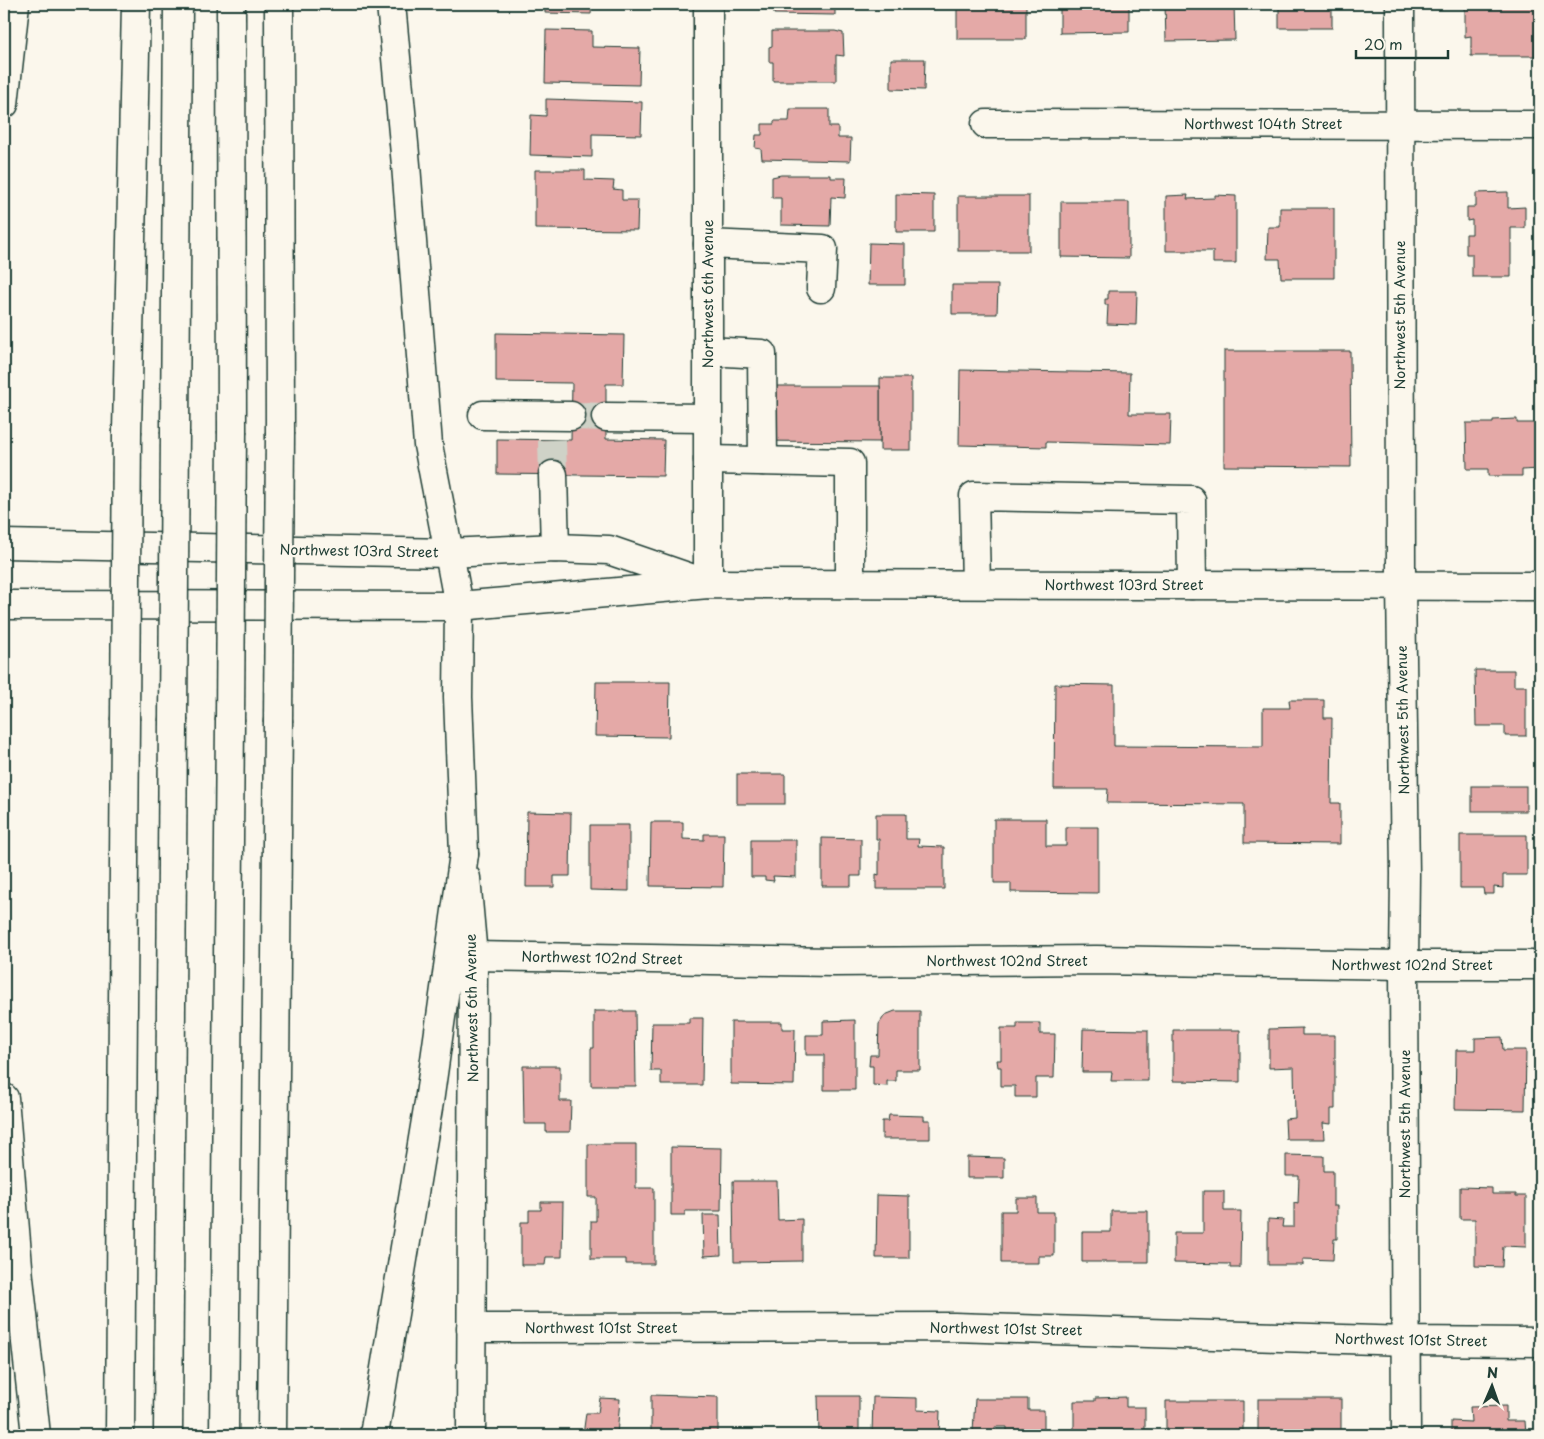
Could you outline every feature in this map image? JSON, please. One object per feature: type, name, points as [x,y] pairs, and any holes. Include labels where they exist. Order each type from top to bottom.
[{"type":"main road","points":[[4,104],[15,4]]},
{"type":"main road","points":[[120,1435],[127,430],[136,4]]},
{"type":"main road","points":[[168,1435],[178,4]]},
{"type":"main road","points":[[224,1435],[232,431],[231,4]]},
{"type":"main road","points":[[272,1435],[280,432],[279,4]]},
{"type":"main road","name":"Northwest 6th Avenue","points":[[391,4],[428,445],[459,606],[458,697],[464,854],[473,956],[471,1435]]},
{"type":"main road","name":"Northwest 6th Avenue","points":[[708,4],[708,584]]},
{"type":"main road","name":"Northwest 5th Avenue","points":[[1400,4],[1399,124],[1401,586],[1405,874],[1406,1435]]},
{"type":"main road","name":"Northwest 104th Street","points":[[986,124],[1540,125]]},
{"type":"main road","points":[[708,244],[822,249],[821,288]]},
{"type":"main road","points":[[708,352],[762,354],[762,461]]},
{"type":"main road","points":[[483,416],[558,424]]},
{"type":"main road","points":[[606,417],[708,418]]},
{"type":"main road","points":[[708,460],[850,463],[850,584]]},
{"type":"main road","points":[[553,475],[555,548]]},
{"type":"main road","points":[[976,584],[974,496],[1191,500],[1192,585]]},
{"type":"main road","name":"Northwest 103rd Street","points":[[4,544],[449,553],[555,548],[609,550],[708,584]]},
{"type":"main road","name":"Northwest 103rd Street","points":[[4,605],[459,606],[708,584],[1540,586]]},
{"type":"main road","points":[[374,1435],[429,1102],[464,854]]},
{"type":"main road","name":"Northwest 102nd Street","points":[[473,956],[834,962],[1096,960],[1404,965],[1540,965]]},
{"type":"main road","points":[[4,1098],[19,1278],[36,1435]]},
{"type":"main road","name":"Northwest 101st Street","points":[[471,1328],[954,1327],[1407,1341],[1540,1342]]},
{"type":"building","points":[[545,4],[592,4],[591,14],[545,13]]},
{"type":"building","points":[[774,4],[835,4],[835,15],[774,14]]},
{"type":"building","points":[[957,4],[1026,4],[1026,39],[957,39]]},
{"type":"building","points":[[1060,4],[1129,4],[1129,32],[1060,33]]},
{"type":"building","points":[[1165,4],[1234,4],[1235,40],[1166,41]]},
{"type":"building","points":[[1279,4],[1332,4],[1332,28],[1279,28]]},
{"type":"building","points":[[1465,4],[1536,4],[1535,56],[1471,56],[1471,36],[1465,37]]},
{"type":"building","points":[[546,30],[592,31],[592,47],[640,48],[639,85],[545,83]]},
{"type":"building","points":[[772,31],[835,31],[843,33],[844,56],[836,55],[836,81],[773,81],[773,62],[769,62]]},
{"type":"building","points":[[891,59],[925,59],[924,90],[891,89]]},
{"type":"building","points":[[546,99],[642,102],[641,135],[592,134],[592,157],[530,155],[531,115],[546,116]]},
{"type":"building","points":[[790,109],[829,109],[829,127],[838,127],[838,138],[851,138],[850,161],[762,159],[761,149],[755,148],[756,135],[762,135],[762,124],[774,124],[774,121],[789,121]]},
{"type":"building","points":[[535,170],[585,170],[585,180],[614,181],[613,189],[622,190],[622,200],[638,200],[637,230],[535,229]]},
{"type":"building","points":[[781,175],[831,175],[831,178],[846,178],[845,198],[831,197],[830,226],[781,225],[781,198],[772,198],[772,177]]},
{"type":"building","points":[[1508,192],[1508,208],[1525,207],[1525,228],[1511,228],[1511,277],[1472,277],[1472,254],[1466,254],[1466,234],[1472,234],[1472,220],[1467,221],[1467,207],[1476,207],[1476,193]]},
{"type":"building","points":[[896,194],[934,195],[934,232],[896,232]]},
{"type":"building","points":[[1188,195],[1187,199],[1215,198],[1215,195],[1236,196],[1236,263],[1213,263],[1213,251],[1166,251],[1166,196]]},
{"type":"building","points":[[958,196],[1029,196],[1029,251],[958,251]]},
{"type":"building","points":[[1061,202],[1129,202],[1129,258],[1061,257]]},
{"type":"building","points":[[1280,208],[1334,208],[1334,278],[1281,278],[1280,259],[1267,259],[1268,227],[1280,227]]},
{"type":"building","points":[[869,243],[905,244],[905,285],[868,285]]},
{"type":"building","points":[[952,285],[998,285],[997,314],[952,314]]},
{"type":"building","points":[[1108,291],[1137,291],[1136,325],[1107,324],[1108,305],[1105,305],[1105,299],[1108,299]]},
{"type":"building","points":[[496,333],[624,335],[623,384],[606,384],[606,439],[664,440],[663,476],[497,474],[497,439],[571,440],[572,383],[496,382]]},
{"type":"building","points":[[1224,351],[1350,351],[1351,467],[1224,466]]},
{"type":"building","points":[[960,370],[1130,373],[1129,414],[1171,414],[1170,445],[1046,442],[1046,447],[959,445]]},
{"type":"building","points":[[880,378],[911,378],[911,450],[880,450]]},
{"type":"building","points":[[757,386],[880,386],[880,442],[757,441]]},
{"type":"building","points":[[1517,419],[1517,423],[1540,423],[1540,469],[1522,470],[1522,476],[1488,476],[1488,469],[1467,469],[1466,423],[1493,423],[1493,420]]},
{"type":"building","points":[[1475,670],[1514,670],[1514,686],[1526,686],[1526,736],[1505,736],[1505,726],[1476,726]]},
{"type":"building","points":[[596,682],[670,682],[669,737],[595,736]]},
{"type":"building","points":[[1055,684],[1114,685],[1114,746],[1263,747],[1263,708],[1290,708],[1289,700],[1324,700],[1324,718],[1332,718],[1331,803],[1340,803],[1340,844],[1244,843],[1244,804],[1107,803],[1108,789],[1054,789]]},
{"type":"building","points":[[737,774],[785,774],[785,804],[737,804]]},
{"type":"building","points":[[1472,786],[1526,786],[1526,811],[1472,811]]},
{"type":"building","points":[[527,812],[571,813],[570,876],[554,876],[554,887],[526,887]]},
{"type":"building","points":[[876,814],[906,814],[906,839],[919,839],[918,846],[944,847],[944,889],[876,889],[876,874],[879,875],[879,839],[876,839]]},
{"type":"building","points":[[994,819],[1046,819],[1046,846],[1066,846],[1066,827],[1098,827],[1098,893],[1011,892],[1011,883],[994,883]]},
{"type":"building","points":[[651,822],[683,822],[683,839],[704,840],[704,834],[724,834],[723,887],[650,886]]},
{"type":"building","points":[[590,825],[629,825],[629,891],[590,890]]},
{"type":"building","points":[[1460,835],[1527,835],[1527,875],[1503,875],[1503,888],[1494,887],[1494,894],[1484,894],[1483,888],[1460,888]]},
{"type":"building","points":[[822,838],[861,839],[861,876],[851,876],[851,886],[822,886]]},
{"type":"building","points":[[1539,839],[1540,891],[1538,891]]},
{"type":"building","points":[[751,840],[796,840],[796,877],[773,876],[774,881],[765,880],[765,877],[751,877]]},
{"type":"building","points":[[594,1011],[635,1011],[636,1086],[591,1086],[591,1048],[594,1048]]},
{"type":"building","points":[[895,1011],[920,1011],[920,1070],[896,1070],[896,1081],[887,1081],[887,1086],[873,1085],[873,1066],[869,1066],[870,1055],[878,1055],[879,1024],[885,1015]]},
{"type":"building","points":[[689,1018],[703,1018],[702,1085],[661,1085],[661,1071],[651,1071],[652,1023],[689,1023]]},
{"type":"building","points":[[855,1020],[855,1090],[824,1090],[824,1055],[806,1055],[806,1035],[823,1035],[823,1021]]},
{"type":"building","points":[[731,1022],[782,1022],[782,1029],[795,1029],[794,1085],[731,1084]]},
{"type":"building","points":[[1017,1023],[1040,1023],[1040,1034],[1055,1034],[1054,1078],[1036,1078],[1036,1097],[1015,1097],[1015,1086],[1001,1086],[1001,1067],[998,1067],[997,1060],[1001,1060],[1001,1028],[1017,1028]]},
{"type":"building","points":[[1302,1028],[1302,1035],[1335,1035],[1335,1109],[1331,1109],[1331,1124],[1323,1123],[1324,1139],[1286,1139],[1285,1119],[1295,1118],[1294,1067],[1269,1068],[1269,1029]]},
{"type":"building","points":[[1083,1029],[1148,1030],[1148,1081],[1111,1081],[1112,1072],[1082,1072]]},
{"type":"building","points":[[1173,1030],[1240,1030],[1240,1082],[1173,1081]]},
{"type":"building","points":[[1502,1037],[1503,1050],[1526,1050],[1525,1110],[1455,1109],[1456,1050],[1475,1050],[1475,1038]]},
{"type":"building","points":[[523,1066],[560,1066],[560,1101],[571,1101],[570,1132],[546,1132],[546,1124],[524,1124]]},
{"type":"building","points":[[889,1115],[924,1116],[924,1120],[930,1120],[930,1139],[882,1139],[882,1121],[888,1121]]},
{"type":"building","points":[[588,1144],[636,1144],[636,1188],[654,1188],[654,1264],[626,1264],[626,1259],[591,1259],[591,1221],[596,1221],[596,1197],[588,1197]]},
{"type":"building","points":[[671,1147],[722,1148],[721,1211],[685,1211],[685,1215],[671,1215]]},
{"type":"building","points":[[1286,1155],[1324,1156],[1324,1171],[1333,1171],[1333,1206],[1337,1206],[1337,1239],[1334,1239],[1333,1260],[1303,1259],[1303,1265],[1268,1265],[1268,1219],[1283,1220],[1282,1227],[1294,1227],[1294,1203],[1298,1204],[1299,1176],[1286,1176]]},
{"type":"building","points":[[967,1157],[1004,1158],[1004,1178],[967,1178]]},
{"type":"building","points":[[733,1181],[777,1181],[778,1220],[802,1219],[802,1261],[734,1262]]},
{"type":"building","points":[[1460,1187],[1492,1188],[1492,1194],[1526,1196],[1526,1247],[1503,1246],[1502,1267],[1475,1266],[1475,1219],[1460,1219]]},
{"type":"building","points":[[1203,1191],[1224,1191],[1224,1211],[1241,1211],[1240,1268],[1230,1268],[1230,1264],[1174,1263],[1174,1233],[1203,1233]]},
{"type":"building","points":[[877,1195],[909,1196],[909,1258],[876,1258]]},
{"type":"building","points":[[1016,1198],[1037,1198],[1037,1212],[1054,1212],[1054,1256],[1039,1256],[1039,1263],[1001,1263],[1001,1211],[1016,1211]]},
{"type":"building","points":[[541,1202],[563,1202],[562,1257],[546,1257],[545,1265],[521,1265],[521,1222],[529,1222],[529,1210],[541,1210]]},
{"type":"building","points":[[1111,1211],[1148,1211],[1148,1262],[1082,1262],[1082,1232],[1111,1232]]},
{"type":"building","points":[[1538,1211],[1540,1211],[1540,1251],[1539,1251]]},
{"type":"building","points":[[703,1215],[720,1215],[721,1255],[704,1256]]},
{"type":"building","points":[[651,1395],[718,1397],[718,1435],[651,1435]]},
{"type":"building","points":[[818,1396],[859,1396],[859,1435],[819,1435]]},
{"type":"building","points":[[873,1397],[917,1398],[917,1410],[940,1411],[939,1435],[872,1435]]},
{"type":"building","points":[[1126,1397],[1126,1407],[1145,1407],[1145,1430],[1150,1430],[1150,1435],[1074,1435],[1074,1401],[1095,1401],[1095,1398]]},
{"type":"building","points":[[600,1398],[620,1399],[617,1435],[583,1435],[586,1413],[598,1413]]},
{"type":"building","points":[[975,1399],[1028,1399],[1028,1410],[1044,1410],[1044,1435],[1007,1435],[1007,1427],[995,1427],[995,1432],[973,1432]]},
{"type":"building","points":[[1258,1399],[1341,1399],[1341,1435],[1258,1435]]},
{"type":"building","points":[[1166,1401],[1243,1401],[1243,1435],[1166,1434]]},
{"type":"building","points":[[1506,1406],[1506,1421],[1525,1421],[1526,1435],[1451,1435],[1451,1421],[1471,1422],[1470,1407]]},
{"type":"tunnel","points":[[571,416],[606,417]]},
{"type":"tunnel","points":[[552,440],[553,475]]}]
